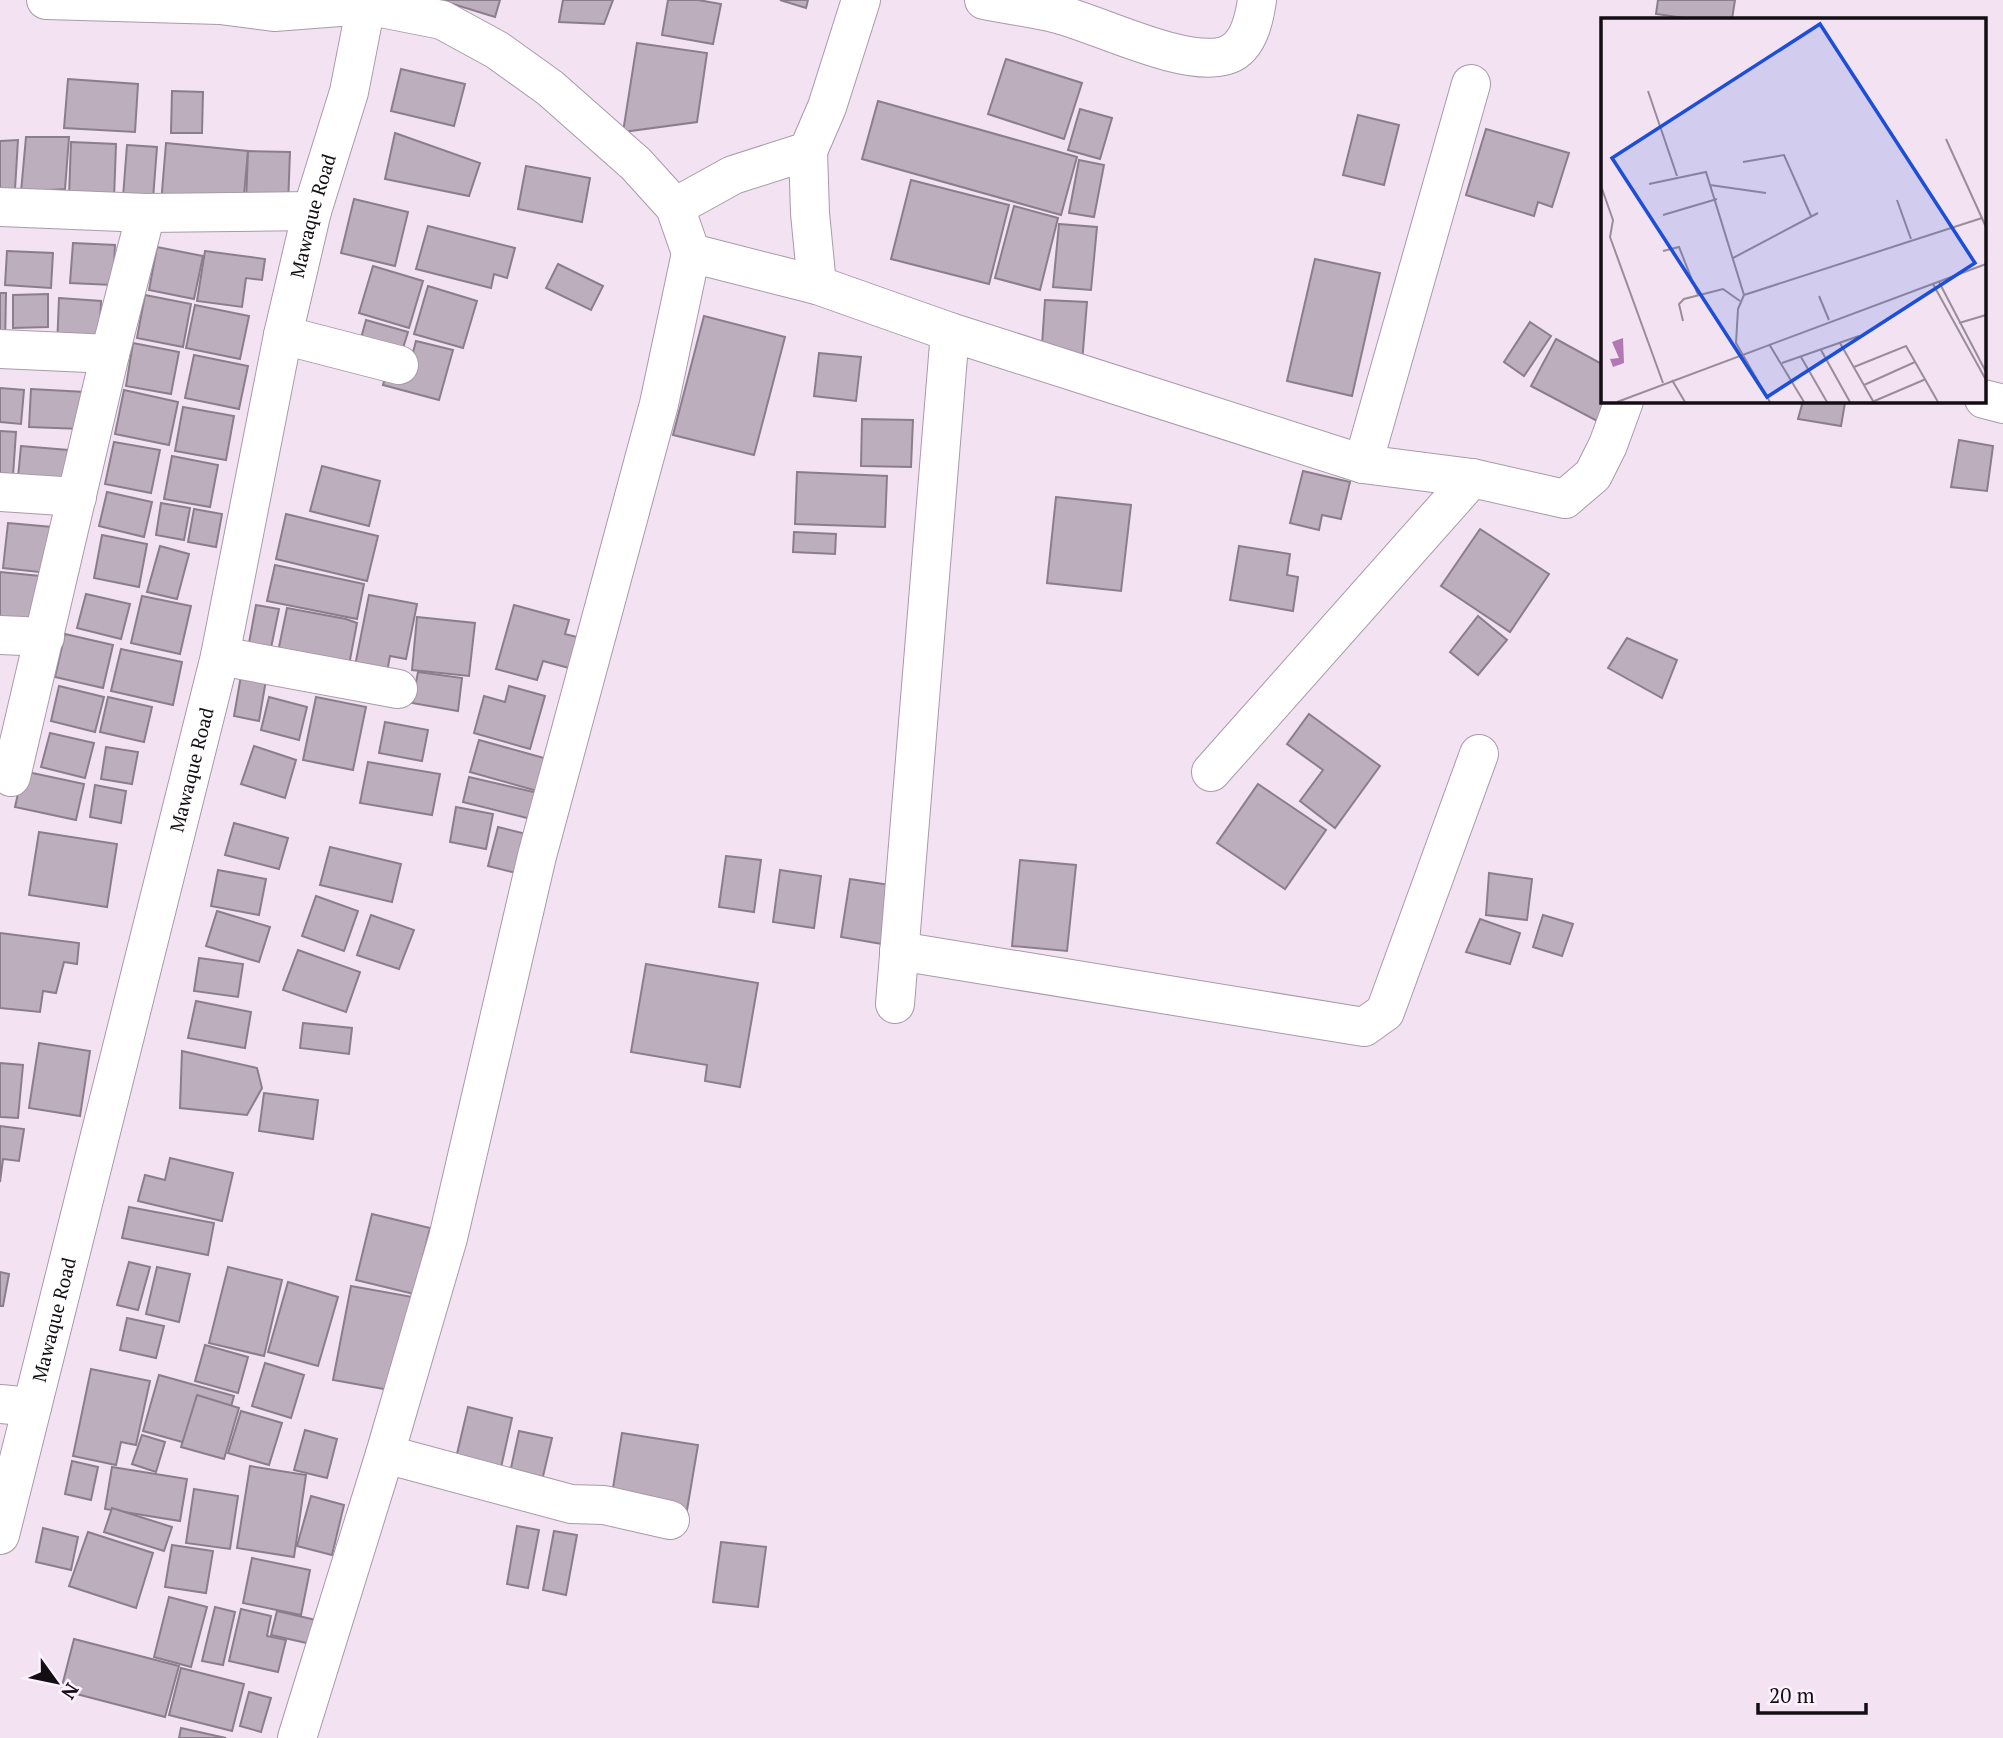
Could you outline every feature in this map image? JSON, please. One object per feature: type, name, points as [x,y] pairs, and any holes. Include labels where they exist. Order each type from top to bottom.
[{"type":"street","points":[[46,0],[220,2],[274,12],[367,2],[442,20],[497,50],[550,88],[636,163],[674,207],[691,253],[659,404],[537,856],[448,1238],[385,1454],[297,1738]]},
{"type":"street","points":[[817,285],[810,213],[808,151],[827,107],[861,0]]},
{"type":"street","points":[[984,0],[1058,14],[1156,48],[1194,57],[1224,57],[1242,45],[1254,20],[1257,0]]},
{"type":"street","name":"Mawaque Road","points":[[0,1535],[16,1406],[220,656],[283,335],[312,211],[349,92],[367,2]]},
{"type":"street","points":[[1363,464],[1471,84]]},
{"type":"street","points":[[674,207],[733,175],[808,151]]},
{"type":"street","points":[[0,206],[146,213],[312,211]]},
{"type":"street","points":[[11,777],[110,354],[146,213]]},
{"type":"street","points":[[691,253],[817,285],[950,332],[1363,464],[1472,478],[1565,499],[1592,475],[1608,445],[1624,402]]},
{"type":"street","points":[[895,1004],[950,332]]},
{"type":"street","points":[[283,335],[399,365]]},
{"type":"street","points":[[0,349],[110,354]]},
{"type":"street","points":[[1986,400],[2003,404]]},
{"type":"street","points":[[1211,772],[1472,478]]},
{"type":"street","points":[[0,492],[76,497]]},
{"type":"street","points":[[0,635],[45,637]]},
{"type":"street","points":[[220,656],[398,689]]},
{"type":"street","points":[[899,951],[1364,1027],[1385,1012],[1479,754]]},
{"type":"street","points":[[385,1454],[571,1504],[604,1505],[670,1520]]},
{"type":"building","points":[[440,0],[500,0],[495,17]]},
{"type":"building","points":[[563,0],[613,0],[604,24],[559,22]]},
{"type":"building","points":[[668,0],[698,0],[721,4],[713,44],[662,35]]},
{"type":"building","points":[[780,0],[808,0],[806,8]]},
{"type":"building","points":[[1658,0],[1735,0],[1732,18],[1685,18],[1656,14]]},
{"type":"building","points":[[637,43],[707,53],[697,122],[623,132]]},
{"type":"building","points":[[1006,59],[1082,83],[1064,139],[988,114]]},
{"type":"building","points":[[401,69],[465,84],[454,126],[391,111]]},
{"type":"building","points":[[68,79],[138,84],[135,132],[64,128]]},
{"type":"building","points":[[172,91],[203,92],[202,133],[171,133]]},
{"type":"building","points":[[878,101],[1077,157],[1061,215],[862,159]]},
{"type":"building","points":[[1080,109],[1112,118],[1100,159],[1068,150]]},
{"type":"building","points":[[1358,115],[1399,125],[1384,185],[1343,175]]},
{"type":"building","points":[[1486,129],[1569,153],[1552,207],[1538,202],[1534,216],[1466,195]]},
{"type":"building","points":[[395,133],[480,163],[469,196],[385,179]]},
{"type":"building","points":[[26,137],[69,137],[65,189],[21,192]]},
{"type":"building","points":[[18,140],[15,189],[0,190],[0,141]]},
{"type":"building","points":[[71,142],[116,144],[114,199],[69,196]]},
{"type":"building","points":[[166,143],[248,151],[243,206],[161,204]]},
{"type":"building","points":[[127,145],[157,147],[153,199],[123,197]]},
{"type":"building","points":[[248,151],[290,152],[288,205],[246,203]]},
{"type":"building","points":[[1079,160],[1104,165],[1094,217],[1069,213]]},
{"type":"building","points":[[526,166],[590,178],[582,222],[518,209]]},
{"type":"building","points":[[911,180],[1009,205],[989,284],[891,259]]},
{"type":"building","points":[[354,199],[408,212],[395,266],[341,253]]},
{"type":"building","points":[[1014,206],[1058,218],[1040,290],[995,278]]},
{"type":"building","points":[[1059,224],[1097,227],[1091,290],[1053,287]]},
{"type":"building","points":[[428,226],[515,248],[507,278],[494,274],[491,288],[416,269]]},
{"type":"building","points":[[73,243],[115,245],[113,285],[70,283]]},
{"type":"building","points":[[157,247],[203,256],[194,299],[149,290]]},
{"type":"building","points":[[7,251],[53,253],[51,288],[5,285]]},
{"type":"building","points":[[205,251],[265,259],[262,280],[246,278],[242,307],[197,301]]},
{"type":"building","points":[[1315,259],[1380,273],[1352,396],[1287,381]]},
{"type":"building","points":[[558,264],[603,286],[591,310],[546,288]]},
{"type":"building","points":[[373,266],[423,281],[409,328],[359,313]]},
{"type":"building","points":[[428,286],[477,301],[463,348],[414,334]]},
{"type":"building","points":[[0,293],[6,293],[5,345],[0,345]]},
{"type":"building","points":[[48,294],[48,327],[13,328],[13,295]]},
{"type":"building","points":[[145,295],[191,304],[183,347],[137,338]]},
{"type":"building","points":[[59,298],[101,301],[99,350],[57,347]]},
{"type":"building","points":[[1045,300],[1087,302],[1082,363],[1041,360]]},
{"type":"building","points":[[195,305],[249,316],[240,359],[186,348]]},
{"type":"building","points":[[704,316],[785,337],[754,455],[673,435]]},
{"type":"building","points":[[366,320],[408,332],[399,361],[358,349]]},
{"type":"building","points":[[1530,322],[1551,336],[1524,376],[1504,362]]},
{"type":"building","points":[[1556,339],[1601,363],[1601,402],[1609,402],[1599,422],[1531,386]]},
{"type":"building","points":[[416,341],[453,350],[439,400],[383,385],[387,370],[407,375]]},
{"type":"building","points":[[133,343],[179,352],[171,394],[126,386]]},
{"type":"building","points":[[819,353],[861,357],[856,401],[814,396]]},
{"type":"building","points":[[194,355],[248,366],[239,409],[185,398]]},
{"type":"building","points":[[0,388],[24,390],[21,424],[0,422]]},
{"type":"building","points":[[31,389],[85,392],[82,429],[29,427]]},
{"type":"building","points":[[124,390],[178,402],[169,445],[115,434]]},
{"type":"building","points":[[1803,402],[1845,403],[1841,426],[1798,419]]},
{"type":"building","points":[[183,407],[234,416],[226,460],[175,451]]},
{"type":"building","points":[[862,419],[913,420],[911,467],[861,466]]},
{"type":"building","points":[[0,431],[16,432],[12,490],[0,489]]},
{"type":"building","points":[[1959,440],[1993,446],[1987,491],[1951,487]]},
{"type":"building","points":[[114,442],[160,450],[151,493],[105,484]]},
{"type":"building","points":[[21,446],[68,450],[64,492],[17,488]]},
{"type":"building","points":[[172,456],[218,465],[210,507],[164,499]]},
{"type":"building","points":[[322,466],[380,481],[369,526],[310,511]]},
{"type":"building","points":[[1303,471],[1350,482],[1341,519],[1322,515],[1319,530],[1290,523]]},
{"type":"building","points":[[797,472],[887,476],[885,527],[795,524]]},
{"type":"building","points":[[107,492],[152,502],[144,537],[99,526]]},
{"type":"building","points":[[1056,497],[1131,505],[1121,591],[1047,583]]},
{"type":"building","points":[[161,503],[190,508],[184,540],[156,535]]},
{"type":"building","points":[[194,509],[222,514],[216,547],[188,542]]},
{"type":"building","points":[[286,514],[378,536],[367,581],[276,559]]},
{"type":"building","points":[[8,523],[52,527],[48,573],[3,568]]},
{"type":"building","points":[[1480,529],[1549,574],[1510,632],[1441,586]]},
{"type":"building","points":[[794,532],[836,534],[835,554],[793,552]]},
{"type":"building","points":[[102,535],[147,544],[139,587],[94,578]]},
{"type":"building","points":[[160,546],[189,554],[177,599],[147,592]]},
{"type":"building","points":[[1239,546],[1290,554],[1287,575],[1298,577],[1293,611],[1230,600]]},
{"type":"building","points":[[275,565],[364,584],[357,619],[267,601]]},
{"type":"building","points":[[0,572],[40,576],[36,621],[0,618]]},
{"type":"building","points":[[86,594],[130,604],[121,639],[77,628]]},
{"type":"building","points":[[369,595],[417,604],[406,659],[390,656],[387,672],[355,666]]},
{"type":"building","points":[[142,596],[191,606],[180,654],[131,643]]},
{"type":"building","points":[[256,605],[279,609],[271,648],[249,643]]},
{"type":"building","points":[[514,605],[569,620],[565,634],[577,637],[569,668],[543,661],[537,680],[496,669]]},
{"type":"building","points":[[287,608],[357,623],[349,665],[278,652]]},
{"type":"building","points":[[1478,616],[1507,640],[1478,675],[1450,652]]},
{"type":"building","points":[[417,617],[475,623],[469,676],[412,670]]},
{"type":"building","points":[[65,634],[113,645],[103,688],[55,677]]},
{"type":"building","points":[[1627,638],[1677,660],[1662,698],[1608,668]]},
{"type":"building","points":[[121,649],[182,662],[173,705],[111,691]]},
{"type":"building","points":[[243,664],[268,668],[259,721],[234,716]]},
{"type":"building","points":[[418,672],[462,678],[458,711],[412,703]]},
{"type":"building","points":[[59,686],[104,697],[95,732],[51,721]]},
{"type":"building","points":[[509,686],[545,696],[530,749],[474,733],[484,696],[505,702]]},
{"type":"building","points":[[108,697],[152,707],[144,742],[100,732]]},
{"type":"building","points":[[269,697],[307,707],[299,740],[261,730]]},
{"type":"building","points":[[316,697],[366,707],[353,770],[303,760]]},
{"type":"building","points":[[1309,714],[1380,766],[1335,828],[1300,801],[1323,770],[1287,744]]},
{"type":"building","points":[[385,722],[428,730],[422,761],[379,753]]},
{"type":"building","points":[[50,733],[94,743],[85,778],[41,767]]},
{"type":"building","points":[[479,740],[551,760],[541,792],[470,772]]},
{"type":"building","points":[[254,746],[296,760],[285,798],[241,784]]},
{"type":"building","points":[[106,747],[138,752],[132,784],[101,779]]},
{"type":"building","points":[[368,762],[440,774],[432,815],[360,803]]},
{"type":"building","points":[[23,771],[84,784],[76,820],[15,807]]},
{"type":"building","points":[[469,777],[542,794],[535,820],[463,802]]},
{"type":"building","points":[[1258,784],[1326,830],[1285,889],[1217,843]]},
{"type":"building","points":[[95,785],[126,791],[121,823],[90,817]]},
{"type":"building","points":[[456,807],[493,814],[486,849],[450,842]]},
{"type":"building","points":[[234,823],[288,838],[279,869],[225,855]]},
{"type":"building","points":[[498,827],[530,835],[520,874],[488,866]]},
{"type":"building","points":[[39,832],[117,844],[107,907],[29,895]]},
{"type":"building","points":[[330,847],[401,864],[392,902],[320,885]]},
{"type":"building","points":[[726,856],[761,860],[754,912],[719,907]]},
{"type":"building","points":[[1020,860],[1076,865],[1067,951],[1012,946]]},
{"type":"building","points":[[218,870],[266,879],[259,915],[211,906]]},
{"type":"building","points":[[780,870],[821,876],[814,928],[773,922]]},
{"type":"building","points":[[1489,873],[1532,879],[1527,920],[1486,915]]},
{"type":"building","points":[[850,879],[897,886],[888,945],[841,937]]},
{"type":"building","points":[[316,896],[358,911],[344,951],[302,936]]},
{"type":"building","points":[[217,911],[270,927],[259,962],[206,946]]},
{"type":"building","points":[[371,915],[414,930],[399,969],[357,955]]},
{"type":"building","points":[[1543,915],[1573,924],[1562,956],[1533,947]]},
{"type":"building","points":[[1480,919],[1520,933],[1510,964],[1466,952]]},
{"type":"building","points":[[0,933],[79,943],[77,964],[64,962],[56,993],[43,991],[40,1012],[0,1008]]},
{"type":"building","points":[[298,950],[360,972],[346,1012],[283,990]]},
{"type":"building","points":[[199,958],[243,964],[238,997],[194,991]]},
{"type":"building","points":[[646,964],[758,983],[740,1087],[705,1081],[707,1065],[631,1052]]},
{"type":"building","points":[[196,1001],[251,1012],[245,1048],[188,1038]]},
{"type":"building","points":[[303,1023],[352,1028],[349,1054],[300,1048]]},
{"type":"building","points":[[39,1043],[90,1051],[80,1116],[29,1108]]},
{"type":"building","points":[[182,1051],[257,1068],[262,1088],[247,1115],[180,1108]]},
{"type":"building","points":[[0,1063],[23,1065],[18,1118],[0,1117]]},
{"type":"building","points":[[264,1093],[318,1100],[313,1139],[259,1131]]},
{"type":"building","points":[[0,1126],[24,1129],[19,1161],[3,1159],[0,1182]]},
{"type":"building","points":[[170,1158],[233,1173],[222,1221],[138,1201],[145,1175],[165,1180]]},
{"type":"building","points":[[129,1207],[214,1223],[208,1255],[122,1238]]},
{"type":"building","points":[[372,1214],[430,1228],[414,1294],[356,1280]]},
{"type":"building","points":[[129,1262],[150,1267],[138,1310],[117,1305]]},
{"type":"building","points":[[157,1267],[190,1274],[179,1322],[146,1314]]},
{"type":"building","points":[[228,1267],[282,1280],[264,1356],[209,1343]]},
{"type":"building","points":[[0,1272],[9,1274],[3,1306],[0,1306]]},
{"type":"building","points":[[288,1282],[338,1297],[318,1366],[268,1352]]},
{"type":"building","points":[[351,1286],[418,1298],[401,1392],[333,1380]]},
{"type":"building","points":[[127,1318],[164,1326],[156,1358],[120,1350]]},
{"type":"building","points":[[205,1345],[248,1357],[238,1393],[195,1381]]},
{"type":"building","points":[[265,1363],[304,1375],[291,1418],[252,1406]]},
{"type":"building","points":[[91,1369],[150,1381],[136,1445],[121,1442],[116,1465],[73,1456]]},
{"type":"building","points":[[159,1375],[234,1396],[218,1452],[143,1431]]},
{"type":"building","points":[[197,1395],[239,1408],[224,1459],[181,1447]]},
{"type":"building","points":[[468,1407],[512,1418],[498,1481],[453,1471]]},
{"type":"building","points":[[241,1411],[282,1423],[269,1465],[228,1453]]},
{"type":"building","points":[[305,1430],[337,1439],[327,1478],[294,1470]]},
{"type":"building","points":[[519,1431],[552,1438],[540,1489],[508,1482]]},
{"type":"building","points":[[622,1433],[698,1445],[686,1516],[612,1494]]},
{"type":"building","points":[[142,1435],[165,1442],[156,1472],[132,1464]]},
{"type":"building","points":[[72,1461],[98,1467],[91,1500],[65,1494]]},
{"type":"building","points":[[250,1466],[306,1475],[294,1557],[237,1548]]},
{"type":"building","points":[[112,1467],[187,1479],[180,1521],[105,1509]]},
{"type":"building","points":[[194,1489],[238,1496],[230,1549],[186,1543]]},
{"type":"building","points":[[311,1496],[344,1505],[332,1555],[297,1546]]},
{"type":"building","points":[[112,1508],[172,1527],[164,1551],[104,1532]]},
{"type":"building","points":[[517,1526],[539,1530],[528,1588],[507,1584]]},
{"type":"building","points":[[43,1528],[78,1537],[71,1570],[36,1562]]},
{"type":"building","points":[[554,1531],[577,1535],[566,1595],[543,1590]]},
{"type":"building","points":[[88,1532],[153,1553],[136,1608],[69,1586]]},
{"type":"building","points":[[721,1542],[766,1547],[758,1607],[713,1602]]},
{"type":"building","points":[[172,1545],[213,1551],[206,1593],[165,1587]]},
{"type":"building","points":[[252,1558],[310,1570],[301,1615],[243,1603]]},
{"type":"building","points":[[169,1597],[207,1607],[191,1667],[154,1657]]},
{"type":"building","points":[[215,1607],[235,1612],[223,1665],[202,1661]]},
{"type":"building","points":[[241,1609],[271,1616],[267,1636],[286,1640],[278,1672],[229,1661]]},
{"type":"building","points":[[277,1611],[316,1620],[311,1644],[271,1635]]},
{"type":"building","points":[[74,1639],[179,1666],[165,1717],[61,1690]]},
{"type":"building","points":[[181,1668],[244,1684],[232,1731],[169,1715]]},
{"type":"building","points":[[249,1692],[271,1698],[261,1732],[240,1726]]},
{"type":"building","points":[[181,1728],[226,1738],[179,1738]]}]
